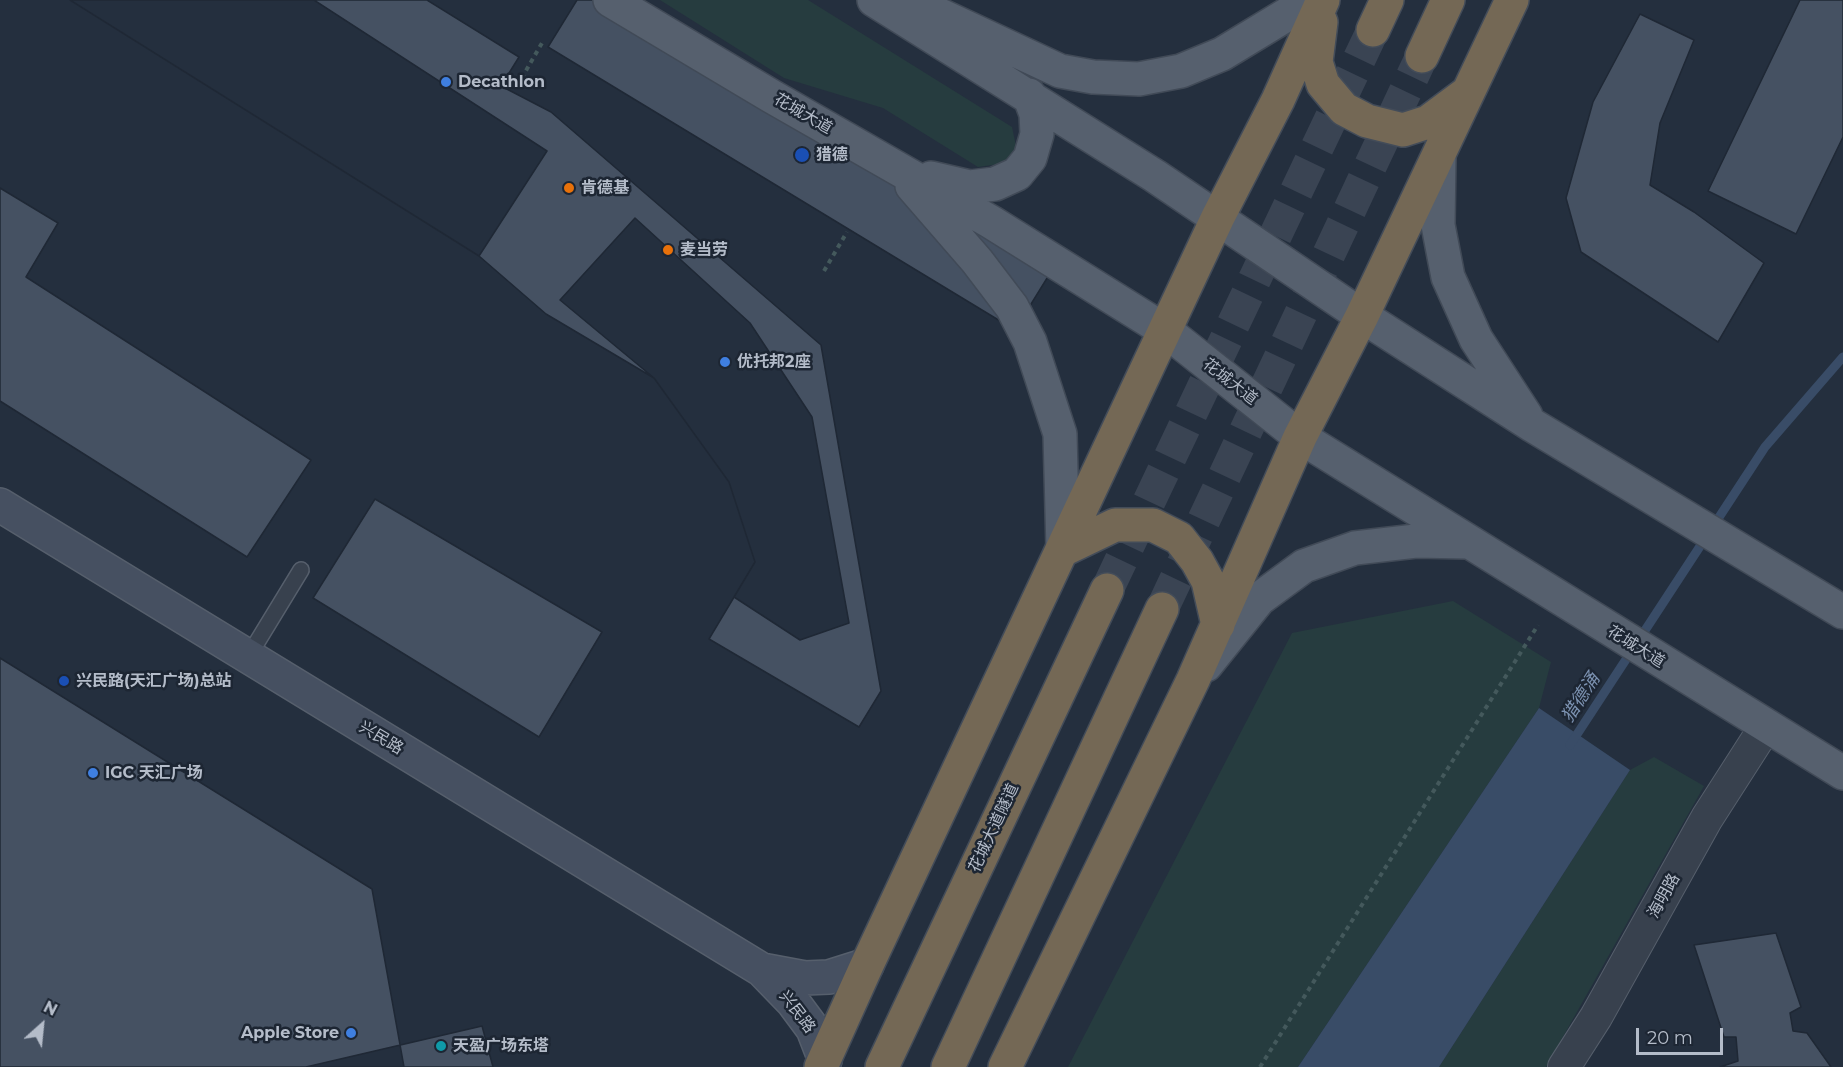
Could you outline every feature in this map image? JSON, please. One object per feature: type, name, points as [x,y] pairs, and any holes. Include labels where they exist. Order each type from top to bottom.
[{"type":"highway","points":[[1324,0],[1317,62],[1323,84],[1344,109],[1367,121],[1402,130],[1428,122],[1469,90]]},
{"type":"highway","points":[[823,1063],[1218,217],[1278,100],[1324,0]]},
{"type":"highway","points":[[1373,30],[1387,0]]},
{"type":"highway","points":[[1422,56],[1448,0]]},
{"type":"highway","points":[[1005,1067],[1193,680],[1300,437],[1439,158],[1512,0]]},
{"type":"highway","points":[[1063,550],[1115,525],[1153,525],[1179,538],[1197,561],[1208,581],[1218,625]]},
{"type":"highway","name":"花城大道隧道","points":[[882,1067],[1107,590]]},
{"type":"highway","points":[[948,1067],[1162,609]]},
{"type":"main road","name":"花城大道","points":[[610,0],[991,222],[1166,331],[1300,437],[1679,674],[1843,773]]},
{"type":"main road","points":[[874,0],[1029,95],[1218,217],[1362,316],[1532,425],[1843,612]]},
{"type":"main road","points":[[907,0],[1060,71],[1093,77],[1139,79],[1181,71],[1222,54],[1311,0]]},
{"type":"main road","points":[[895,167],[970,187],[995,184],[1017,174],[1030,159],[1037,134],[1036,114],[1029,95]]},
{"type":"main road","points":[[1439,158],[1438,225],[1449,277],[1476,339],[1532,425]]},
{"type":"main road","points":[[895,167],[984,270],[1012,307],[1030,342],[1044,378],[1060,434],[1063,550]]},
{"type":"main road","points":[[1193,680],[1259,598],[1304,566],[1355,548],[1416,541],[1466,542]]},
{"type":"street","name":"兴民路","points":[[0,505],[762,970],[793,1002],[813,1029],[823,1063]]},
{"type":"street","name":"海明路","points":[[1564,1067],[1596,1017],[1707,818],[1766,726]]},
{"type":"street","name":"兴民路","points":[[762,970],[805,978],[829,977],[867,965]]},
{"type":"lane","points":[[248,657],[301,570]]},
{"type":"path","points":[[517,86],[542,44]]},
{"type":"path","points":[[824,271],[848,232]]},
{"type":"path","points":[[1260,1067],[1538,625]]},
{"type":"green space","points":[[660,0],[808,0],[1012,127],[1016,146],[1007,163],[978,167],[883,108],[784,78]]},
{"type":"green space","points":[[1453,601],[1551,662],[1539,708],[1298,1067],[1068,1067],[1292,633]]},
{"type":"green space","points":[[1654,757],[1704,786],[1546,1067],[1439,1067],[1630,770]]},
{"type":"water","points":[[1539,708],[1630,770],[1439,1067],[1298,1067]]},
{"type":"building","name":"优托邦2座","points":[[70,0],[427,0],[519,57],[501,86],[551,112],[821,345],[881,691],[859,727],[709,639],[755,562],[729,482],[654,378],[546,314],[479,256]]},
{"type":"building","points":[[70,0],[314,0],[547,151],[479,256]]},
{"type":"building","name":"猎德","points":[[577,0],[625,0],[1057,262],[1015,330],[548,47]]},
{"type":"building","points":[[1800,0],[1843,0],[1843,137],[1796,234],[1708,191]]},
{"type":"building","points":[[1640,14],[1694,40],[1660,123],[1650,185],[1694,212],[1764,263],[1718,342],[1581,252],[1566,198],[1593,102]]},
{"type":"building","points":[[0,188],[58,223],[26,277],[311,460],[247,557],[0,401]]},
{"type":"building","points":[[635,218],[750,323],[812,417],[849,623],[800,640],[734,597],[755,562],[729,482],[654,378],[560,300]]},
{"type":"building","points":[[375,499],[602,632],[539,737],[313,598]]},
{"type":"building","name":"IGC 天汇广场","points":[[0,658],[372,889],[404,1067],[0,1067]]},
{"type":"building","points":[[1776,933],[1801,1007],[1790,1013],[1793,1031],[1807,1033],[1831,1067],[1720,1067],[1738,1061],[1736,1037],[1724,1037],[1694,945]]},
{"type":"building","name":"天盈广场东塔","points":[[482,1026],[493,1067],[306,1067]]},
{"type":"waterway","name":"猎德涌","points":[[1570,745],[1765,447],[1843,357]]},
{"type":"tunnel","points":[[1107,590],[1373,30]]},
{"type":"tunnel","points":[[1162,609],[1422,56]]},
{"type":"place","name":"Decathlon","points":[[446,82]]},
{"type":"place","name":"猎德","points":[[802,155]]},
{"type":"place","name":"肯德基","points":[[569,188]]},
{"type":"place","name":"麦当劳","points":[[668,250]]},
{"type":"place","name":"优托邦2座","points":[[725,362]]},
{"type":"place","name":"兴民路(天汇广场)总站","points":[[64,681]]},
{"type":"place","name":"IGC 天汇广场","points":[[93,773]]},
{"type":"place","name":"Apple Store","points":[[351,1033]]},
{"type":"place","name":"天盈广场东塔","points":[[441,1046]]}]
